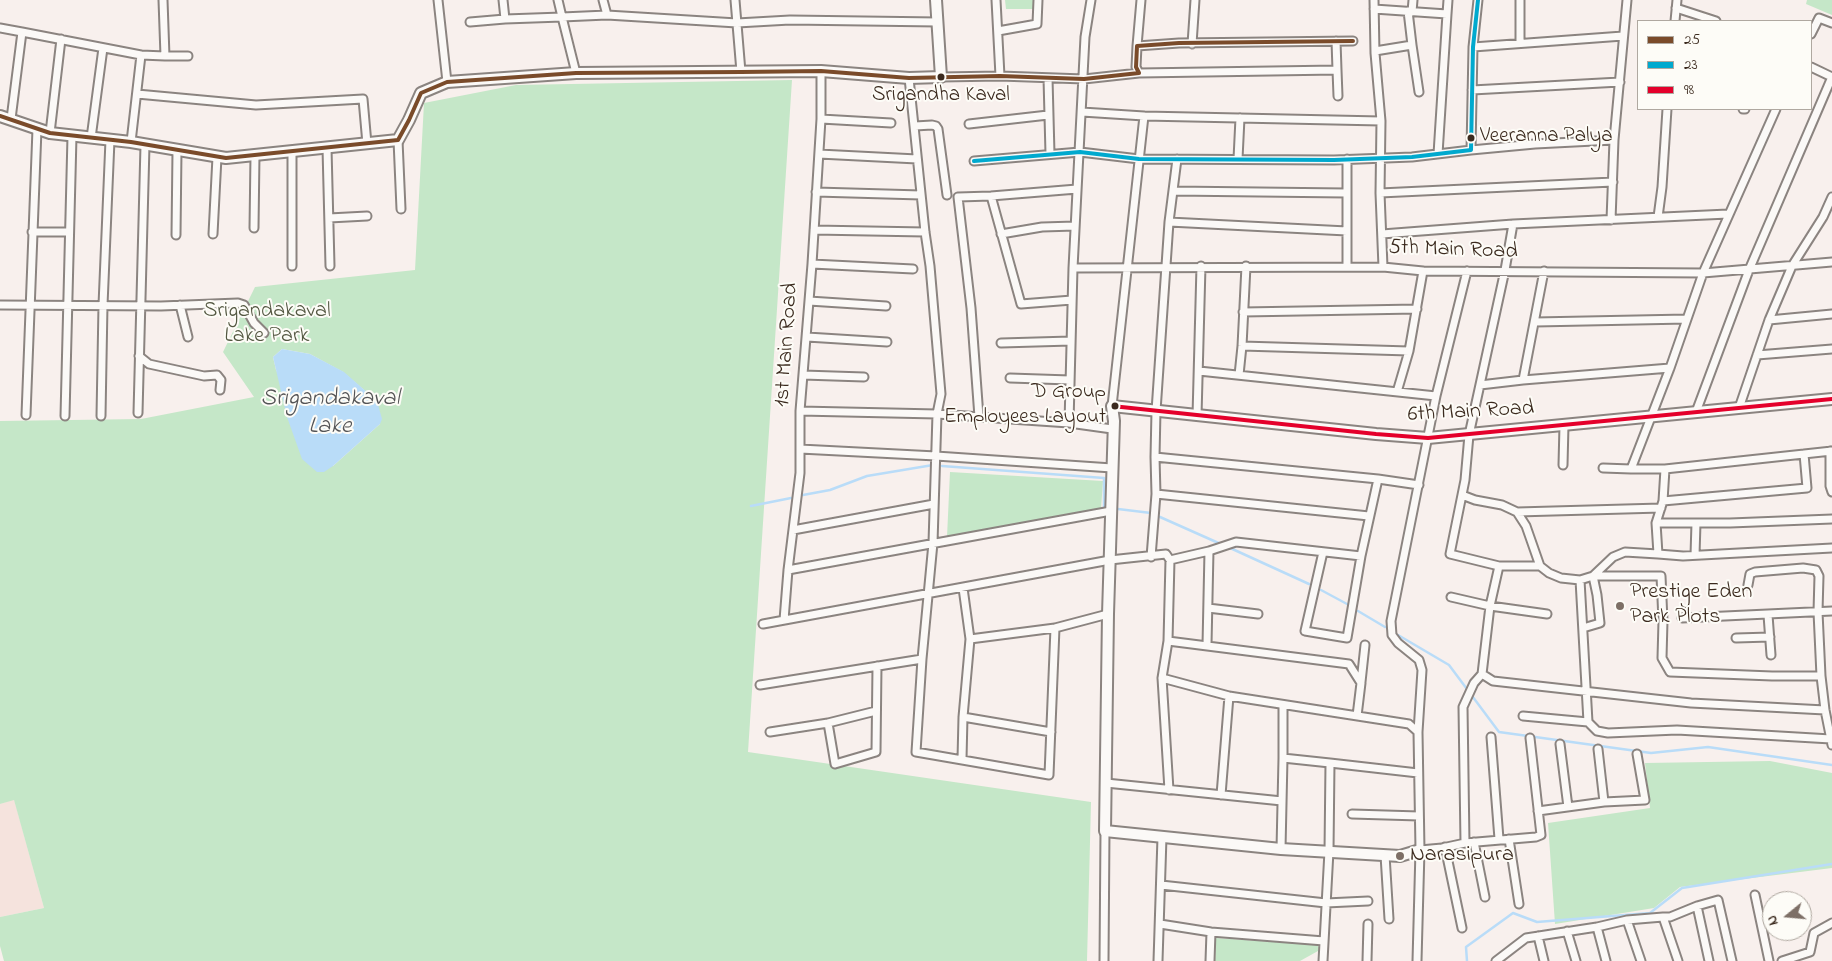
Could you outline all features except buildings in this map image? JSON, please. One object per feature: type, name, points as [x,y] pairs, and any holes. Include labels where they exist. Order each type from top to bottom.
[{"type":"street","points":[[162,0],[165,56]]},
{"type":"street","points":[[438,0],[447,82]]},
{"type":"street","points":[[503,0],[505,19]]},
{"type":"street","points":[[558,0],[576,73]]},
{"type":"street","points":[[603,0],[607,15]]},
{"type":"street","points":[[735,0],[741,72]]},
{"type":"street","points":[[936,0],[941,77]]},
{"type":"street","points":[[996,0],[1000,76]]},
{"type":"street","points":[[998,31],[1037,24],[1038,0]]},
{"type":"street","points":[[1069,423],[1075,226],[1085,37],[1091,0]]},
{"type":"street","points":[[1139,73],[1136,67],[1141,0]]},
{"type":"street","points":[[1192,44],[1195,0]]},
{"type":"street","points":[[1374,0],[1375,52],[1381,121],[1380,193],[1383,267]]},
{"type":"street","points":[[1413,0],[1410,11],[1412,45],[1419,92]]},
{"type":"street","points":[[1438,154],[1448,0]]},
{"type":"street","points":[[1471,150],[1473,47],[1478,0]]},
{"type":"street","points":[[1520,0],[1520,43]]},
{"type":"street","points":[[1611,220],[1614,140],[1628,0]]},
{"type":"street","points":[[1675,20],[1676,4],[1714,20]]},
{"type":"street","points":[[1374,9],[1447,14]]},
{"type":"street","points":[[470,22],[607,15],[737,22],[790,20],[938,22]]},
{"type":"street","points":[[1812,32],[1818,18],[1832,23]]},
{"type":"street","points":[[0,28],[141,55],[188,56]]},
{"type":"street","points":[[11,119],[22,32]]},
{"type":"street","points":[[1473,47],[1623,36]]},
{"type":"street","points":[[50,133],[60,39]]},
{"type":"street","points":[[1336,41],[1338,96]]},
{"type":"street","points":[[1137,46],[1352,41]]},
{"type":"street","points":[[1375,52],[1412,45]]},
{"type":"street","points":[[91,138],[103,48]]},
{"type":"street","points":[[131,142],[141,55]]},
{"type":"street","points":[[1696,412],[1748,270],[1832,77],[1812,67]]},
{"type":"street","points":[[401,209],[398,140],[421,93],[447,82],[576,73],[821,71],[909,78],[1000,76],[1084,79],[1139,73],[1337,70]]},
{"type":"street","name":"1st Main Road","points":[[784,620],[800,473],[800,411],[807,337],[819,154],[821,71]]},
{"type":"street","points":[[909,78],[938,339],[941,394],[937,414],[933,543],[922,659],[916,752],[1050,776],[1055,628]]},
{"type":"street","points":[[1048,78],[1050,154]]},
{"type":"street","points":[[1472,90],[1620,82]]},
{"type":"street","points":[[137,94],[256,105],[363,99],[367,144]]},
{"type":"street","points":[[1658,217],[1662,187],[1666,110]]},
{"type":"street","points":[[1631,469],[1670,368],[1703,273],[1776,110]]},
{"type":"street","points":[[1082,112],[1144,116],[1381,121]]},
{"type":"street","points":[[969,124],[1048,115]]},
{"type":"street","points":[[0,116],[50,133],[131,142],[226,158],[398,140]]},
{"type":"street","points":[[1104,961],[1108,614],[1112,429],[1114,421],[1112,406],[1144,116]]},
{"type":"street","points":[[1238,160],[1240,118]]},
{"type":"street","points":[[821,119],[891,123]]},
{"type":"street","points":[[915,126],[932,125],[938,129],[947,195]]},
{"type":"street","points":[[26,415],[37,129]]},
{"type":"street","points":[[65,416],[72,136]]},
{"type":"street","points":[[101,416],[102,305],[110,140]]},
{"type":"street","points":[[974,161],[1080,152],[1140,159],[1381,159],[1535,144],[1614,140]]},
{"type":"street","points":[[138,413],[145,145]]},
{"type":"street","points":[[326,148],[330,266]]},
{"type":"street","points":[[176,234],[177,151]]},
{"type":"street","points":[[292,152],[292,266]]},
{"type":"street","points":[[819,154],[917,159]]},
{"type":"street","points":[[254,155],[254,228]]},
{"type":"street","points":[[213,234],[217,157]]},
{"type":"street","points":[[1151,557],[1156,494],[1156,412],[1169,222],[1177,159]]},
{"type":"street","points":[[1346,160],[1347,267]]},
{"type":"street","points":[[1380,193],[1613,182]]},
{"type":"street","points":[[979,417],[971,308],[958,197],[1078,189]]},
{"type":"street","points":[[1173,191],[1346,193]]},
{"type":"street","points":[[816,192],[921,195]]},
{"type":"street","points":[[991,196],[1021,304],[1072,300]]},
{"type":"street","points":[[1739,408],[1769,320],[1792,266],[1823,217],[1832,197]]},
{"type":"street","points":[[1382,234],[1513,224],[1728,214]]},
{"type":"street","points":[[329,218],[367,216]]},
{"type":"street","points":[[1823,217],[1832,217]]},
{"type":"street","points":[[1169,222],[1347,230]]},
{"type":"street","points":[[1513,224],[1505,270],[1469,435],[1462,495],[1450,554],[1499,566],[1540,566]]},
{"type":"street","points":[[1002,234],[1042,227],[1075,226]]},
{"type":"street","points":[[814,230],[925,232]]},
{"type":"street","points":[[32,232],[69,232]]},
{"type":"street","name":"5th Main Road","points":[[1073,268],[1128,266],[1383,267],[1466,271],[1703,273],[1832,262]]},
{"type":"street","points":[[812,264],[913,270]]},
{"type":"street","points":[[1197,416],[1201,266]]},
{"type":"street","points":[[1239,375],[1246,266]]},
{"type":"street","points":[[1397,392],[1409,350],[1423,270]]},
{"type":"street","points":[[1417,961],[1420,850],[1418,732],[1422,670],[1419,660],[1398,643],[1392,635],[1391,621],[1436,396],[1466,271]]},
{"type":"street","points":[[1523,380],[1544,271]]},
{"type":"street","points":[[809,301],[886,306]]},
{"type":"street","points":[[0,305],[180,305],[238,303],[244,305],[254,323],[264,333]]},
{"type":"street","points":[[180,305],[188,337]]},
{"type":"street","points":[[1244,312],[1417,309]]},
{"type":"street","points":[[1769,320],[1832,314]]},
{"type":"street","points":[[1535,322],[1687,319]]},
{"type":"street","points":[[807,337],[887,342]]},
{"type":"street","points":[[1001,343],[1071,341]]},
{"type":"street","points":[[1242,346],[1409,350]]},
{"type":"street","points":[[1757,355],[1832,349]]},
{"type":"street","points":[[139,356],[149,364],[204,376],[217,375],[221,380],[220,390]]},
{"type":"street","points":[[1480,385],[1670,368]]},
{"type":"street","points":[[1199,371],[1436,396]]},
{"type":"street","points":[[804,375],[864,377]]},
{"type":"street","points":[[1010,378],[1070,380]]},
{"type":"street","name":"6th Main Road","points":[[1112,406],[1156,412],[1428,438],[1832,399]]},
{"type":"street","points":[[800,411],[937,414],[1069,423],[1112,429]]},
{"type":"street","points":[[1563,465],[1564,425]]},
{"type":"street","points":[[800,449],[1112,468]]},
{"type":"street","points":[[1602,468],[1665,469],[1831,451],[1830,486],[1832,492]]},
{"type":"street","points":[[1462,495],[1475,500],[1502,505],[1517,512],[1662,504],[1807,488],[1804,454]]},
{"type":"street","points":[[1155,457],[1378,479],[1419,485]]},
{"type":"street","points":[[1658,554],[1656,523],[1662,504],[1665,469]]},
{"type":"street","points":[[1323,552],[1305,631],[1347,638],[1361,556],[1378,479]]},
{"type":"street","points":[[1156,494],[1369,516]]},
{"type":"street","points":[[793,530],[934,504]]},
{"type":"street","points":[[788,570],[1111,511]]},
{"type":"street","points":[[1517,512],[1526,526],[1540,566],[1560,578],[1580,580],[1593,576],[1661,576],[1662,658],[1670,672],[1821,676]]},
{"type":"street","points":[[1656,523],[1730,524],[1832,519]]},
{"type":"street","points":[[1696,523],[1696,555]]},
{"type":"street","points":[[1170,560],[1209,551],[1236,542],[1361,556]]},
{"type":"street","points":[[1593,576],[1612,557],[1625,552],[1696,555],[1832,548]]},
{"type":"street","points":[[1207,645],[1209,551]]},
{"type":"street","points":[[762,624],[1110,560],[1166,554],[1170,560],[1168,641],[1162,678],[1169,790]]},
{"type":"street","points":[[1465,842],[1463,707],[1474,683],[1482,674],[1490,606],[1499,566]]},
{"type":"street","points":[[1523,716],[1588,722],[1597,731],[1608,733],[1677,730],[1831,742],[1821,676],[1818,612],[1819,576],[1816,570],[1803,568],[1754,572],[1750,574],[1748,585]]},
{"type":"street","points":[[1582,628],[1600,623],[1593,576]]},
{"type":"street","points":[[1580,580],[1588,722]]},
{"type":"street","points":[[962,759],[963,717],[970,639],[963,588]]},
{"type":"street","points":[[1451,597],[1490,606],[1547,614]]},
{"type":"street","points":[[1208,608],[1258,614]]},
{"type":"street","points":[[1682,618],[1768,615],[1832,610]]},
{"type":"street","points":[[970,639],[1055,628],[1108,614]]},
{"type":"street","points":[[1768,615],[1771,655]]},
{"type":"street","points":[[1736,638],[1770,637]]},
{"type":"street","points":[[1168,641],[1349,664],[1361,683]]},
{"type":"street","points":[[1357,716],[1365,645]]},
{"type":"street","points":[[760,686],[922,659]]},
{"type":"street","points":[[828,723],[835,764],[876,752],[876,666]]},
{"type":"street","points":[[1482,674],[1493,681],[1586,693],[1692,703],[1825,710]]},
{"type":"street","points":[[1162,678],[1229,696],[1409,724],[1418,732]]},
{"type":"street","points":[[1222,795],[1229,696]]},
{"type":"street","points":[[1281,848],[1283,705]]},
{"type":"street","points":[[770,732],[828,723],[876,710]]},
{"type":"street","points":[[963,717],[1051,732]]},
{"type":"street","points":[[1491,737],[1499,839]]},
{"type":"street","points":[[1105,831],[1281,848],[1400,856],[1420,850],[1465,842],[1536,837],[1541,835],[1530,738]]},
{"type":"street","points":[[1560,744],[1568,807]]},
{"type":"street","points":[[1598,749],[1604,802]]},
{"type":"street","points":[[1538,811],[1604,802],[1645,800],[1637,754]]},
{"type":"street","points":[[1283,758],[1418,772]]},
{"type":"street","points":[[1323,961],[1329,851],[1330,763]]},
{"type":"street","points":[[1106,783],[1282,801]]},
{"type":"street","points":[[1352,814],[1419,816]]},
{"type":"street","points":[[1158,961],[1162,837]]},
{"type":"street","points":[[1510,839],[1519,904]]},
{"type":"street","points":[[1474,842],[1485,897]]},
{"type":"street","points":[[1445,847],[1462,928]]},
{"type":"street","points":[[1385,855],[1389,919]]},
{"type":"street","points":[[1160,885],[1326,903],[1368,901]]},
{"type":"street","points":[[1755,895],[1769,961]]},
{"type":"street","points":[[1501,960],[1521,940],[1526,938],[1598,927],[1627,920],[1670,917],[1718,900],[1732,961]]},
{"type":"street","points":[[1697,906],[1710,961]]},
{"type":"street","points":[[1664,917],[1678,961]]},
{"type":"street","points":[[1627,920],[1641,961]]},
{"type":"street","points":[[1812,961],[1810,952],[1814,933],[1832,923]]},
{"type":"street","points":[[1160,924],[1211,932],[1324,941]]},
{"type":"street","points":[[1367,961],[1368,924]]},
{"type":"street","points":[[1598,927],[1606,961]]},
{"type":"street","points":[[1567,931],[1576,961]]},
{"type":"street","points":[[1210,961],[1211,932]]},
{"type":"street","points":[[1538,936],[1544,961]]},
{"type":"street","points":[[1782,961],[1810,952]]},
{"type":"shaded area","points":[[14,799],[44,908],[0,917],[0,804]]},
{"type":"green space","points":[[1005,0],[1033,0],[1033,9],[1006,9]]},
{"type":"green space","points":[[1807,0],[1832,0],[1832,15],[1806,4]]},
{"type":"green space","name":"Srigandakaval Lake Park","points":[[792,80],[748,752],[1091,802],[1087,961],[4,961],[0,946],[0,917],[44,908],[14,800],[0,804],[0,421],[141,419],[254,397],[223,352],[255,287],[415,270],[424,103],[516,85]],"holes":[[[282,349],[310,354],[343,372],[377,401],[380,424],[333,466],[276,370],[273,357]]]},
{"type":"green space","points":[[950,472],[1103,481],[1101,509],[947,537]]},
{"type":"green space","points":[[1770,761],[1832,773],[1832,868],[1680,887],[1654,908],[1555,924],[1548,823],[1650,808],[1645,763]]},
{"type":"green space","points":[[1216,938],[1319,945],[1318,951],[1300,961],[1215,961]]},
{"type":"water","name":"Srigandakaval Lake","points":[[282,349],[310,354],[344,372],[377,401],[382,419],[380,424],[324,472],[317,472],[302,459],[287,417],[273,357]]},
{"type":"waterway","points":[[803,495],[830,490],[867,476],[933,465]]},
{"type":"waterway","points":[[942,466],[1104,478],[1104,507]]},
{"type":"waterway","points":[[751,506],[791,498]]},
{"type":"waterway","points":[[1118,509],[1151,513]]},
{"type":"waterway","points":[[1160,517],[1223,545]]},
{"type":"waterway","points":[[1228,547],[1309,584]]},
{"type":"waterway","points":[[1321,590],[1347,604]]},
{"type":"waterway","points":[[1358,611],[1385,627]]},
{"type":"waterway","points":[[1398,635],[1449,665],[1499,732],[1651,753],[1708,747],[1832,765]]},
{"type":"waterway","points":[[1467,961],[1466,947],[1513,913],[1537,922],[1650,913],[1682,888],[1832,864]]},
{"type":"transit line","name":"23","points":[[974,161],[1080,152],[1139,159],[1334,160],[1412,157],[1471,150],[1473,47],[1478,0]]},
{"type":"transit line","name":"25","points":[[0,116],[50,133],[131,142],[226,158],[398,140],[421,93],[447,82],[576,73],[821,71],[909,78],[1000,76],[1084,79],[1139,73],[1136,67],[1137,46],[1179,43],[1353,41]]},
{"type":"transit line","name":"98","points":[[1112,406],[1428,438],[1832,399]]},
{"type":"place","name":"Srigandha Kaval","points":[[941,77]]},
{"type":"place","name":"Veeranna Palya","points":[[1471,138]]},
{"type":"place","name":"D Group Employees Layout","points":[[1115,406]]},
{"type":"place","name":"Prestige Eden Park Plots","points":[[1620,606]]},
{"type":"place","name":"Narasipura","points":[[1400,856]]}]
